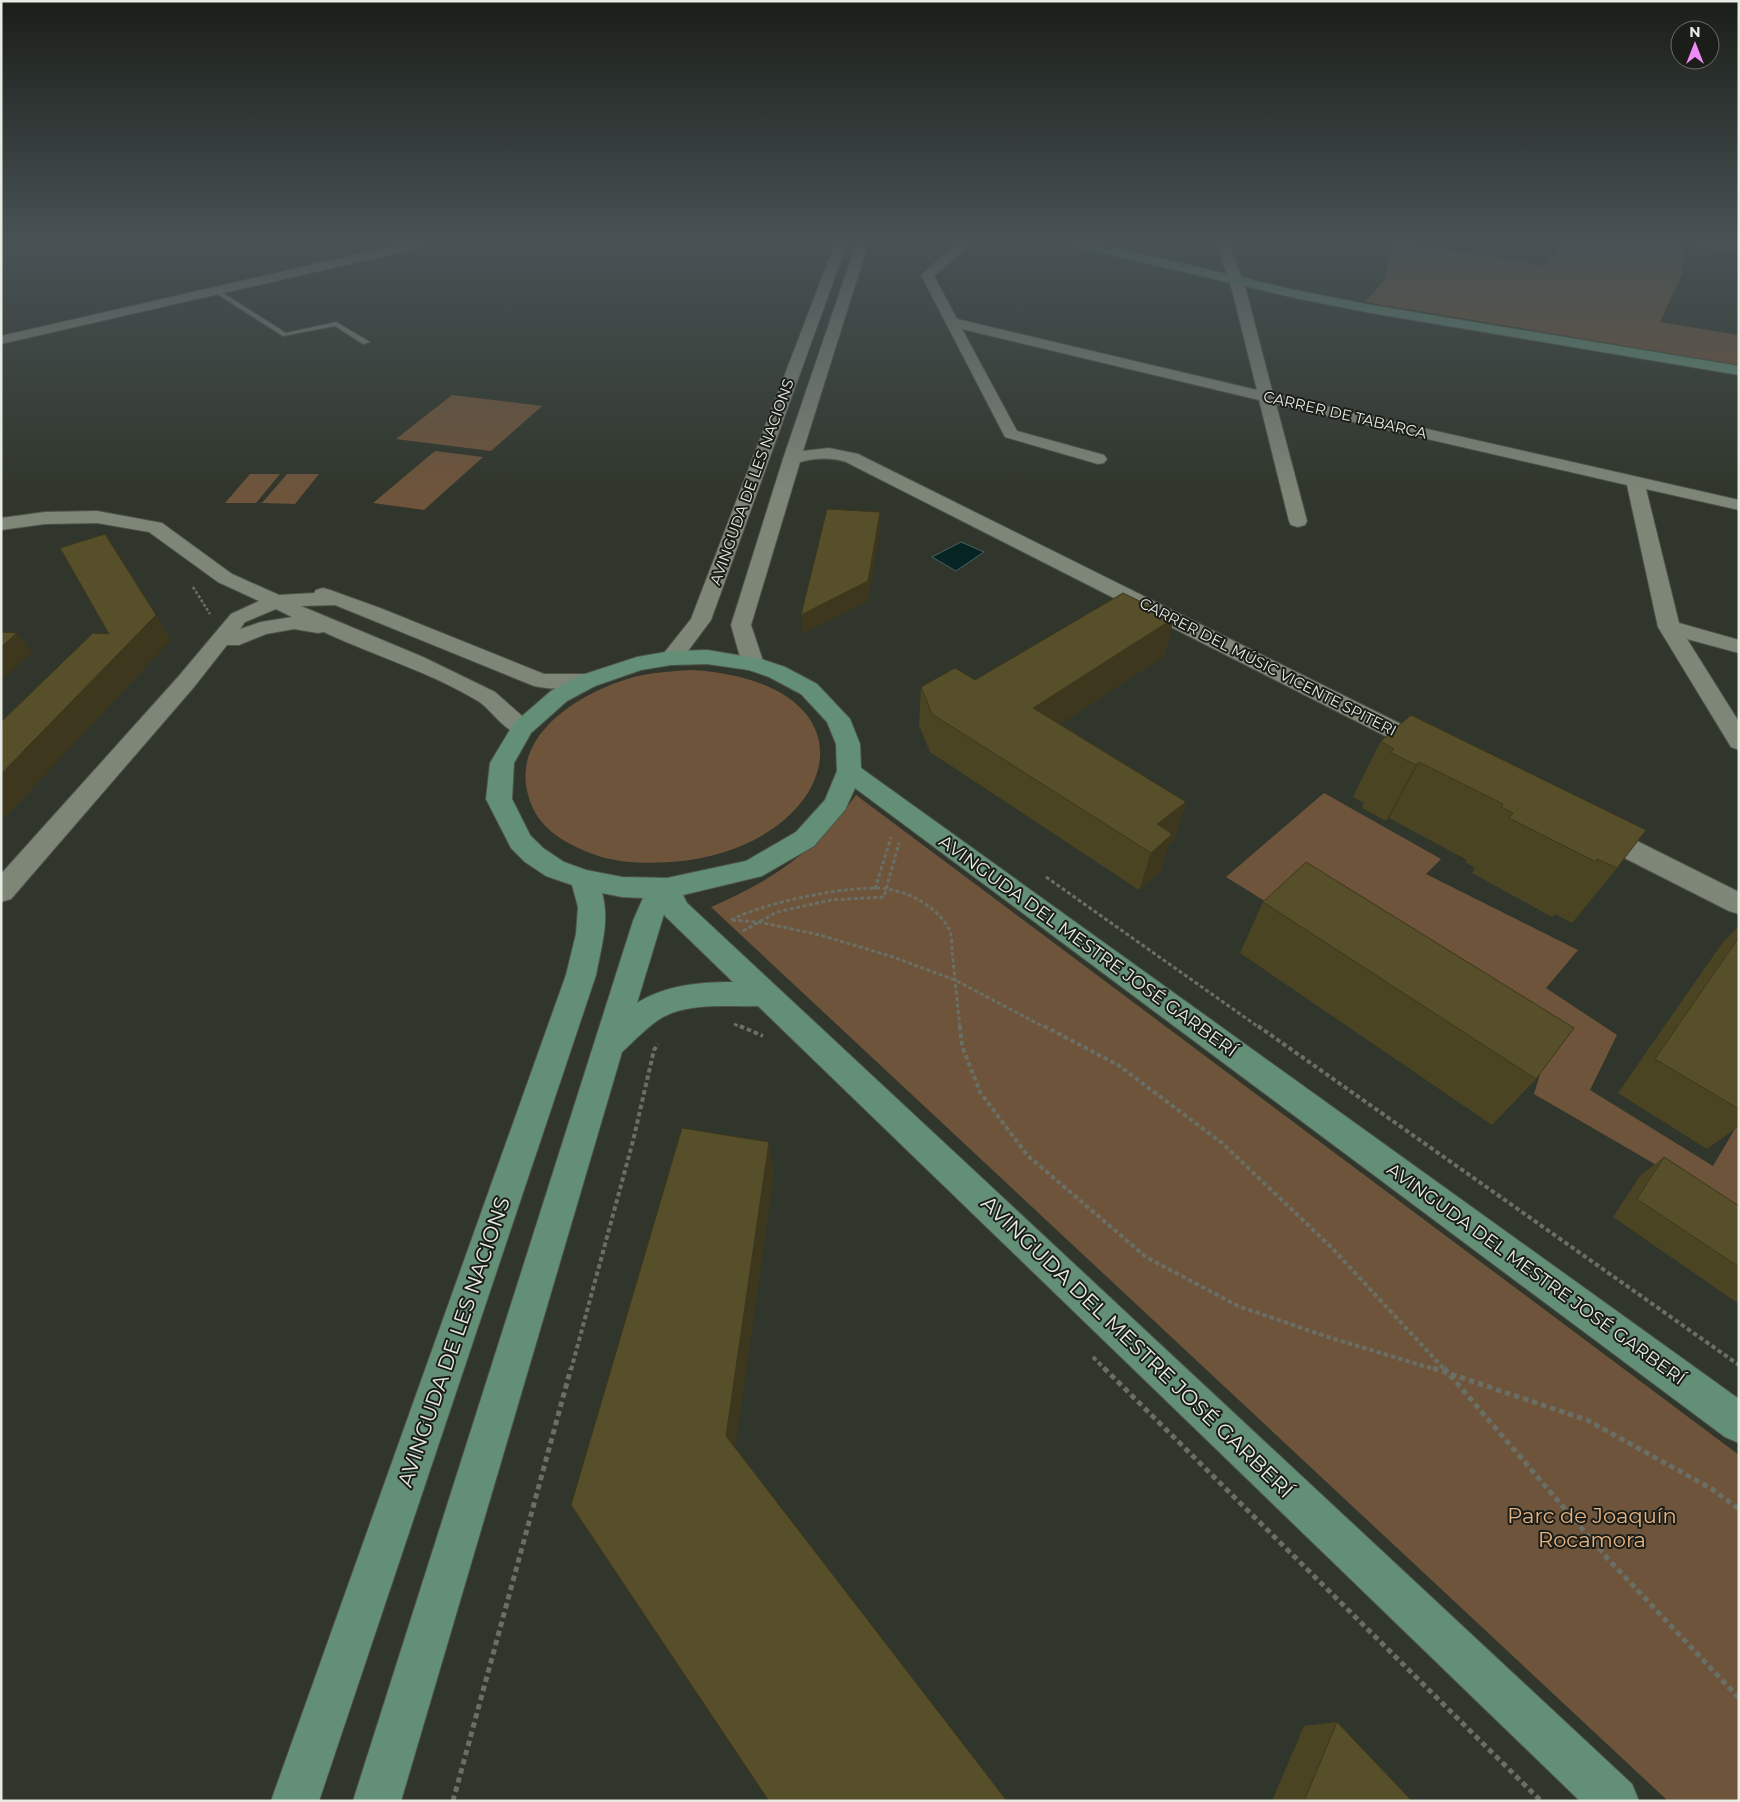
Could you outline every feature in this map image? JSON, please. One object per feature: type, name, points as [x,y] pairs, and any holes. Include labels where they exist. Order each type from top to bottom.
[{"type":"street","points":[[1,340],[66,325]]},
{"type":"street","name":"AVINGUDA DE LES NACIONS","points":[[671,658],[701,620],[811,325]]},
{"type":"street","name":"AVINGUDA DE LES NACIONS","points":[[753,664],[742,625],[792,459],[836,325]]},
{"type":"street","points":[[954,325],[1011,434],[1098,460]]},
{"type":"street","name":"CARRER DE TABARCA","points":[[965,325],[1266,397],[1739,505]]},
{"type":"street","points":[[1246,325],[1298,521]]},
{"type":"street","points":[[1467,325],[1739,371]]},
{"type":"street","name":"CARRER DEL MÚSIC VICENTE SPITERI","points":[[792,459],[812,453],[834,452],[852,458],[1446,757]]},
{"type":"street","points":[[1635,481],[1669,628],[1739,742]]},
{"type":"street","points":[[1,524],[45,518],[97,517],[155,527],[225,578],[275,602],[414,662],[487,697],[522,728]]},
{"type":"street","points":[[225,578],[258,586],[332,597],[542,681],[587,681]]},
{"type":"street","points":[[225,578],[238,618]]},
{"type":"street","points":[[1,892],[204,660],[238,618],[275,602],[332,597]]},
{"type":"street","points":[[204,660],[232,639],[261,628],[294,623],[336,629]]},
{"type":"street","points":[[1669,628],[1739,647]]},
{"type":"street","points":[[671,658],[707,658],[753,664],[777,672],[809,689],[838,719],[848,744],[849,771],[836,804],[805,839],[753,869],[663,888],[622,887],[584,880],[555,869],[534,856],[520,841],[499,799],[502,763],[522,728],[559,696],[587,681],[637,664],[671,658]]},
{"type":"street","name":"AVINGUDA DEL MESTRE JOSÉ GARBERÍ","points":[[849,771],[906,829],[1739,1423]]},
{"type":"street","points":[[1579,824],[1739,904]]},
{"type":"street","name":"AVINGUDA DE LES NACIONS","points":[[295,1801],[581,975],[590,934],[592,907],[584,880]]},
{"type":"street","points":[[378,1801],[647,921],[663,888]]},
{"type":"street","name":"AVINGUDA DEL MESTRE JOSÉ GARBERÍ","points":[[663,888],[675,909],[717,934],[766,994],[1615,1801]]},
{"type":"street","points":[[609,1045],[652,1009],[680,997],[766,994]]},
{"type":"lane","points":[[269,325],[285,335],[331,325]]},
{"type":"lane","points":[[338,325],[366,342]]},
{"type":"path","points":[[193,586],[212,618]]},
{"type":"path","points":[[875,889],[906,829]]},
{"type":"path","points":[[717,934],[759,922],[777,912],[830,900],[884,897],[900,842],[906,829]]},
{"type":"path","points":[[717,934],[742,914],[803,897],[886,889],[902,893],[926,903],[950,930],[962,1046],[980,1092],[1027,1155],[1146,1257],[1238,1306],[1331,1338],[1448,1373],[1587,1420],[1712,1489],[1739,1509]]},
{"type":"path","points":[[717,934],[759,922],[820,935],[890,956],[955,980],[1118,1065],[1222,1143],[1331,1247],[1448,1373],[1608,1559],[1739,1698]]},
{"type":"path","points":[[695,995],[700,1009],[772,1039]]},
{"type":"path","points":[[453,1801],[633,1141],[654,1050],[660,1043]]},
{"type":"path","points":[[1088,1352],[1541,1801]]},
{"type":"green space","points":[[1502,325],[1679,325],[1739,335],[1739,365]]},
{"type":"green space","points":[[452,395],[542,406],[491,451],[396,439]]},
{"type":"green space","points":[[435,451],[483,457],[424,510],[373,503]]},
{"type":"green space","points":[[250,474],[280,474],[256,503],[225,503]]},
{"type":"green space","points":[[287,474],[319,474],[295,504],[262,503]]},
{"type":"green space","points":[[692,670],[755,681],[796,704],[817,733],[819,766],[804,799],[773,829],[728,851],[671,862],[640,863],[609,859],[570,844],[545,826],[533,809],[529,798],[526,775],[530,753],[541,734],[556,718],[575,703],[596,691],[618,682],[638,676]]},
{"type":"green space","points":[[1324,793],[1441,859],[1426,874],[1578,950],[1546,988],[1617,1035],[1590,1090],[1713,1166],[1739,1122],[1739,1208],[1691,1185],[1534,1094],[1541,1071],[1226,877]]},
{"type":"green space","name":"Parc de Joaquín Rocamora","points":[[856,795],[1739,1455],[1739,1801],[1668,1801],[711,907],[754,886],[792,862],[825,832]]},
{"type":"water","points":[[961,542],[984,552],[956,571],[932,557]]},
{"type":"building","points":[[827,509],[880,512],[868,581],[801,615]]},
{"type":"building","points":[[105,534],[156,615],[1,774],[1,722],[93,633],[109,634],[60,548]]},
{"type":"building","points":[[1123,593],[1174,618],[1033,708],[1186,802],[1157,824],[1172,834],[1151,853],[932,714],[921,687],[955,668],[975,680]]},
{"type":"building","points":[[1,632],[17,633],[1,647]]},
{"type":"building","points":[[1411,715],[1646,830],[1617,868],[1597,859],[1596,862],[1509,818],[1513,813],[1501,807],[1503,804],[1419,762],[1416,765],[1390,752],[1394,749],[1381,741]]},
{"type":"building","points":[[1306,862],[1574,1028],[1536,1079],[1263,902]]},
{"type":"building","points":[[1739,937],[1739,1109],[1655,1059]]},
{"type":"building","points":[[682,1128],[769,1142],[726,1436],[1007,1801],[769,1801],[571,1505]]},
{"type":"building","points":[[1664,1157],[1739,1206],[1739,1267],[1637,1199]]},
{"type":"building","points":[[1337,1722],[1412,1801],[1304,1801]]}]
